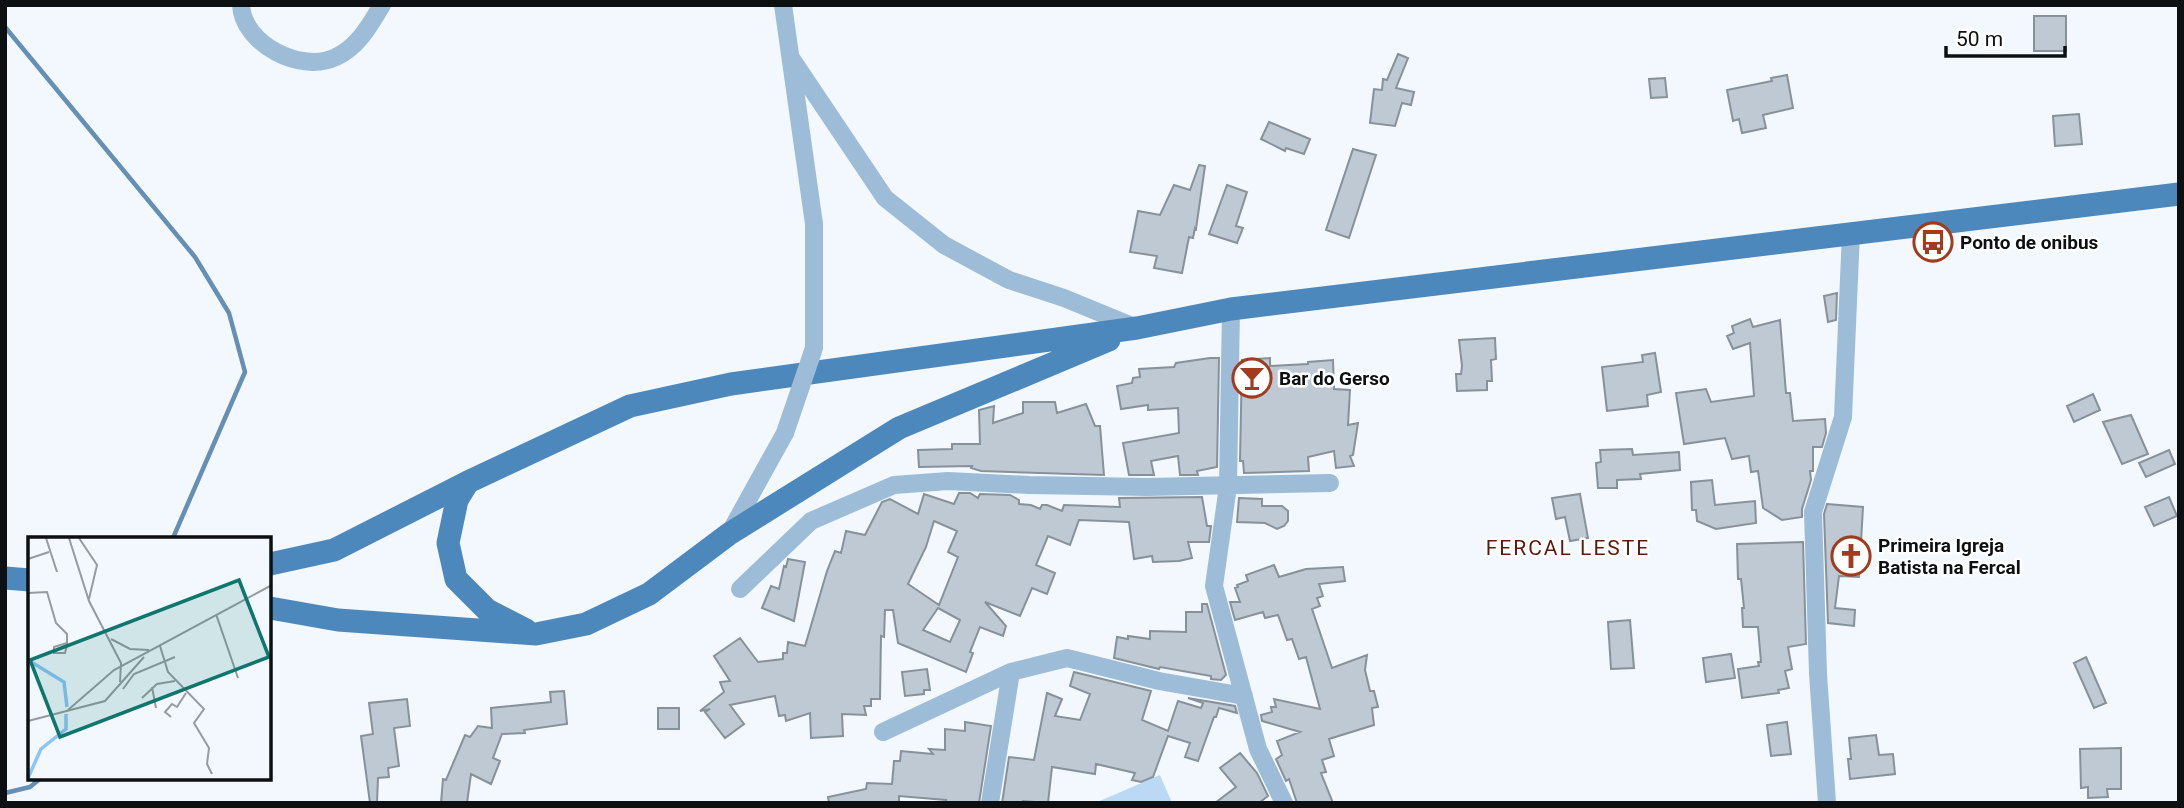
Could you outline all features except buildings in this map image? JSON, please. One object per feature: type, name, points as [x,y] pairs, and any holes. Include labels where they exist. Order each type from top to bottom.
[{"type":"main road","points":[[271,565],[334,550],[468,482],[630,406],[731,384],[1138,328],[1231,309],[2179,194]]},
{"type":"main road","points":[[271,608],[338,620],[536,634],[586,624],[649,594],[729,534],[899,428],[1138,328]]},
{"type":"main road","points":[[468,482],[457,500],[448,543],[456,579],[487,610],[536,634]]},
{"type":"main road","points":[[5,578],[28,580]]},
{"type":"street","points":[[241,5],[242,19],[269,49],[306,64],[336,58],[365,35],[382,5]]},
{"type":"street","points":[[729,534],[785,433],[814,348],[814,224],[783,5]]},
{"type":"street","points":[[791,58],[885,198],[934,237],[1009,280],[1065,298],[1138,328]]},
{"type":"street","points":[[1827,803],[1818,674],[1813,512],[1843,417],[1851,233]]},
{"type":"street","points":[[1231,309],[1228,486],[1214,586],[1258,749],[1284,803]]},
{"type":"street","points":[[740,589],[811,521],[894,485],[948,481],[1029,485],[1228,486],[1330,483]]},
{"type":"street","points":[[883,732],[1011,672],[1067,658],[1159,681],[1244,696]]},
{"type":"street","points":[[990,803],[1011,672]]},
{"type":"shaded area","points":[[1160,775],[1172,803],[1095,803]]},
{"type":"waterway","points":[[5,27],[195,257],[229,313],[245,372],[173,537]]},
{"type":"waterway","points":[[5,793],[30,787],[39,780]]},
{"type":"place","name":"Ponto de onibus","points":[[1933,242]]},
{"type":"place","name":"Bar do Gerso","points":[[1252,378]]},
{"type":"place","name":"Primeira Igreja Batista na Fercal","points":[[1851,556]]},
{"type":"district","name":"FERCAL LESTE","points":[[1568,548]]}]
